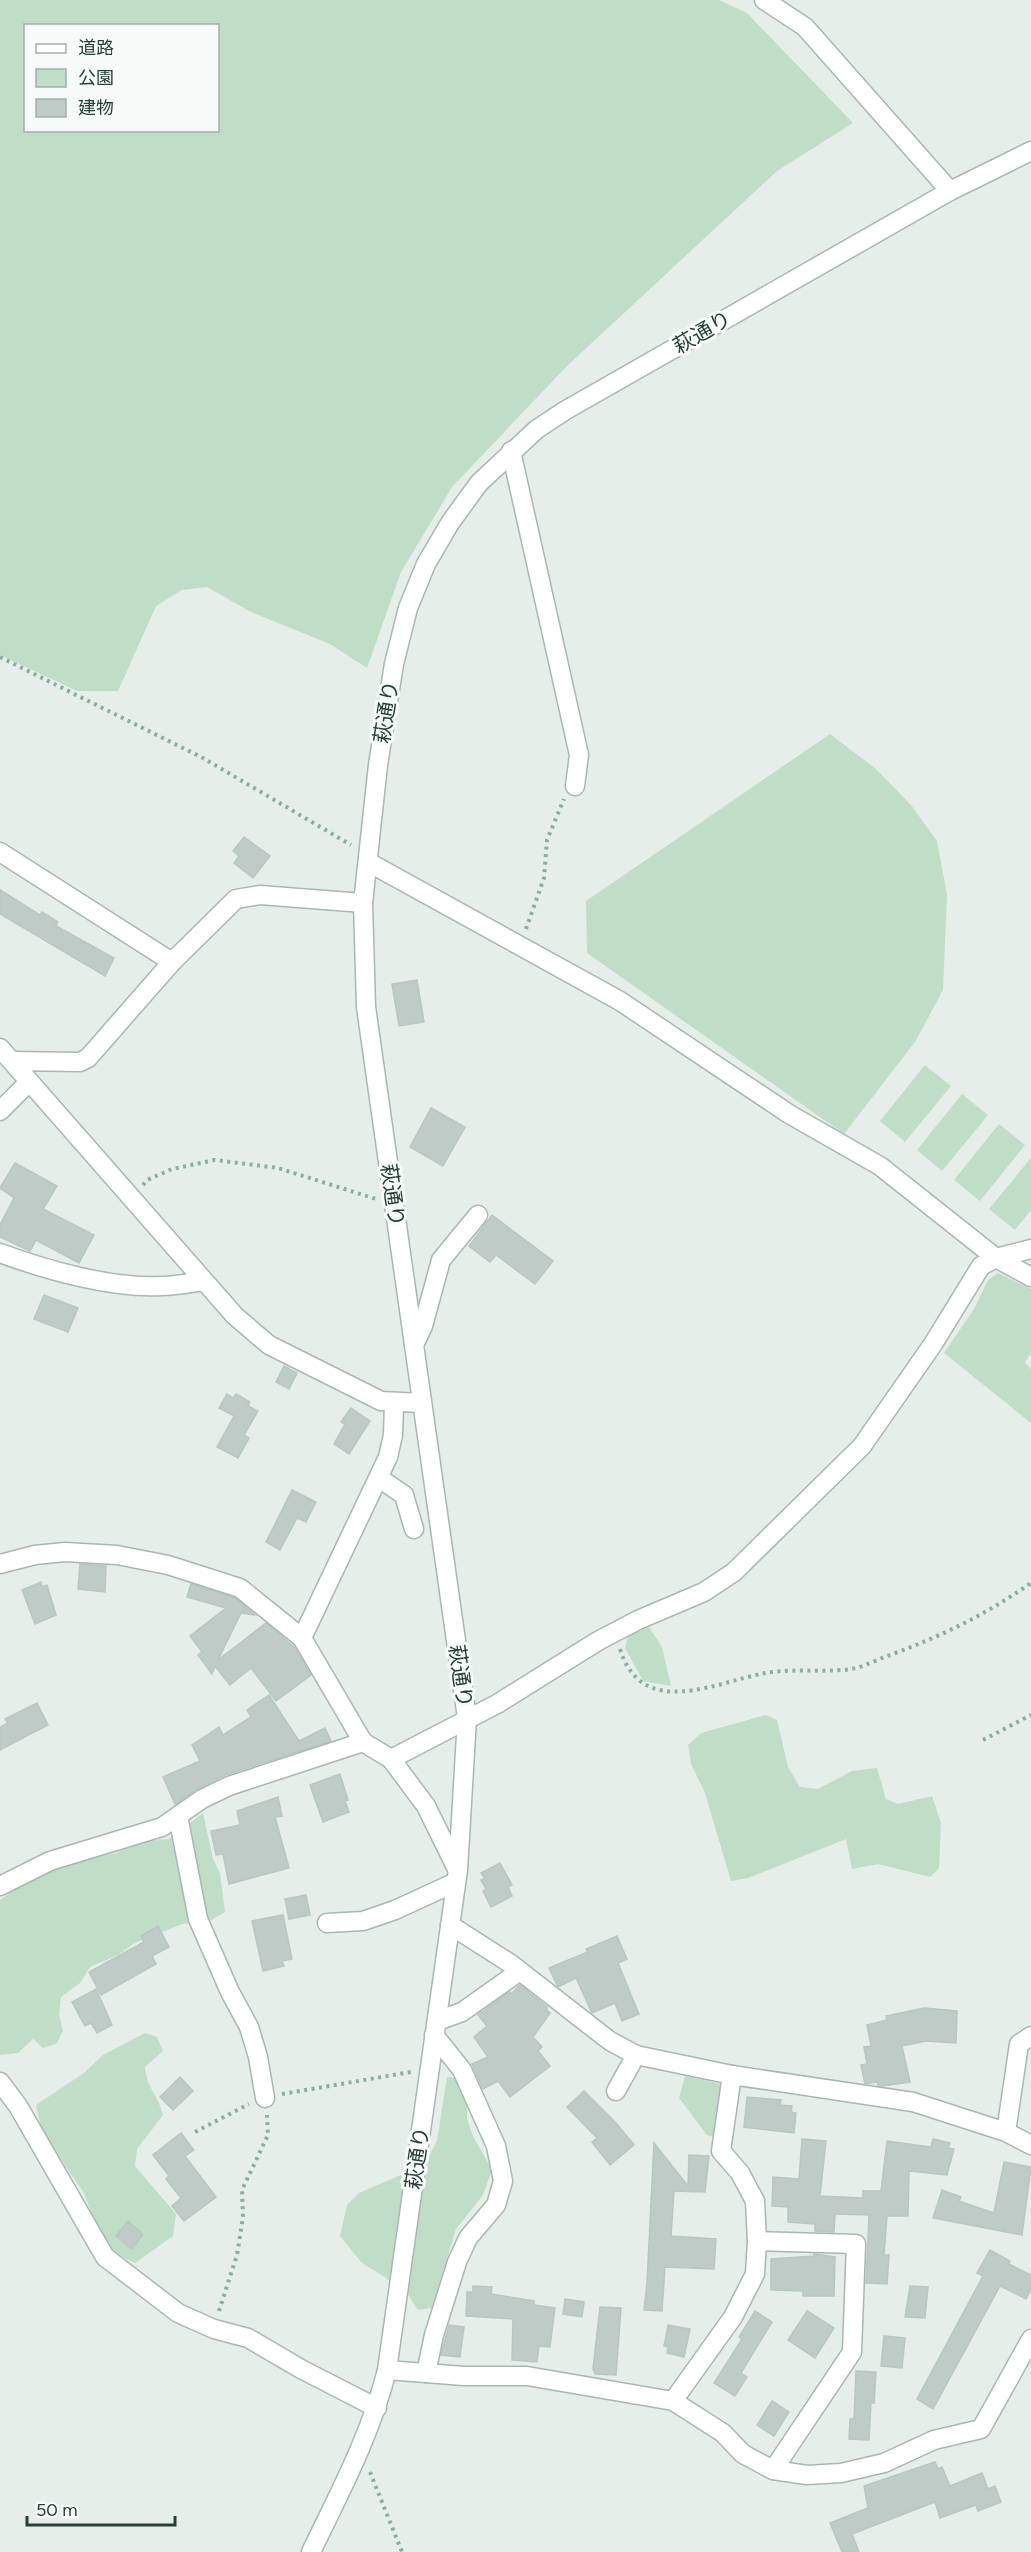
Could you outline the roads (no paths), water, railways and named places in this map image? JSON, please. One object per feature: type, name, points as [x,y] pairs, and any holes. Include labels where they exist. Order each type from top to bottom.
[{"type":"street","points":[[764,0],[805,27],[950,191]]},
{"type":"street","name":"萩通り","points":[[311,2552],[360,2450],[377,2408],[387,2370],[457,1876],[467,1718],[366,1007],[363,903],[378,765],[394,664],[408,608],[426,564],[450,523],[479,483],[537,429],[566,410],[950,191],[1031,151]]},
{"type":"street","points":[[511,451],[579,754],[574,786]]},
{"type":"street","points":[[0,852],[172,962]]},
{"type":"street","points":[[368,859],[516,945],[620,1001],[789,1114],[880,1166],[996,1258],[1031,1277]]},
{"type":"street","points":[[6,1054],[80,1062],[88,1058],[172,962],[236,899],[260,895],[363,903]]},
{"type":"street","points":[[6,1054],[130,1199],[235,1316],[269,1344],[381,1401],[394,1404],[422,1403]]},
{"type":"street","points":[[0,1111],[28,1082]]},
{"type":"street","points":[[414,1345],[423,1326],[441,1260],[478,1215]]},
{"type":"street","points":[[390,1759],[497,1704],[590,1646],[638,1620],[704,1592],[734,1572],[862,1446],[933,1344],[981,1266],[996,1258],[1031,1250]]},
{"type":"street","points":[[0,1253],[62,1273],[113,1282],[161,1287],[204,1281]]},
{"type":"street","points":[[302,1638],[380,1478],[393,1435],[394,1404]]},
{"type":"street","points":[[380,1478],[404,1495],[414,1529]]},
{"type":"street","points":[[0,1564],[35,1555],[65,1552],[117,1555],[168,1565],[240,1588],[302,1638],[363,1742],[390,1759],[426,1806],[457,1876],[395,1910],[363,1921],[327,1923]]},
{"type":"street","points":[[0,1886],[50,1861],[162,1827],[202,1799],[229,1786],[363,1742]]},
{"type":"street","points":[[178,1816],[198,1918],[230,1992],[249,2027],[258,2057],[265,2098]]},
{"type":"street","points":[[450,1925],[520,1971],[610,2042],[636,2055],[732,2076],[913,2102],[1006,2132],[1031,2145]]},
{"type":"street","points":[[426,2373],[437,2324],[457,2262],[468,2238],[496,2205],[503,2181],[496,2146],[462,2070],[436,2028],[520,1971]]},
{"type":"street","points":[[1006,2132],[1019,2044],[1031,2036]]},
{"type":"street","points":[[616,2091],[636,2055]]},
{"type":"street","points":[[673,2401],[733,2317],[755,2274],[758,2241],[755,2201],[740,2173],[721,2151],[732,2076]]},
{"type":"street","points":[[0,2082],[18,2106],[105,2257],[178,2313],[214,2329],[249,2338],[301,2369],[377,2408]]},
{"type":"street","points":[[758,2241],[856,2244],[852,2352],[773,2470]]},
{"type":"street","points":[[387,2370],[464,2376],[527,2376],[673,2401],[723,2433],[743,2454],[773,2470],[807,2475],[842,2472],[884,2463],[934,2440],[981,2429],[1031,2339]]}]
